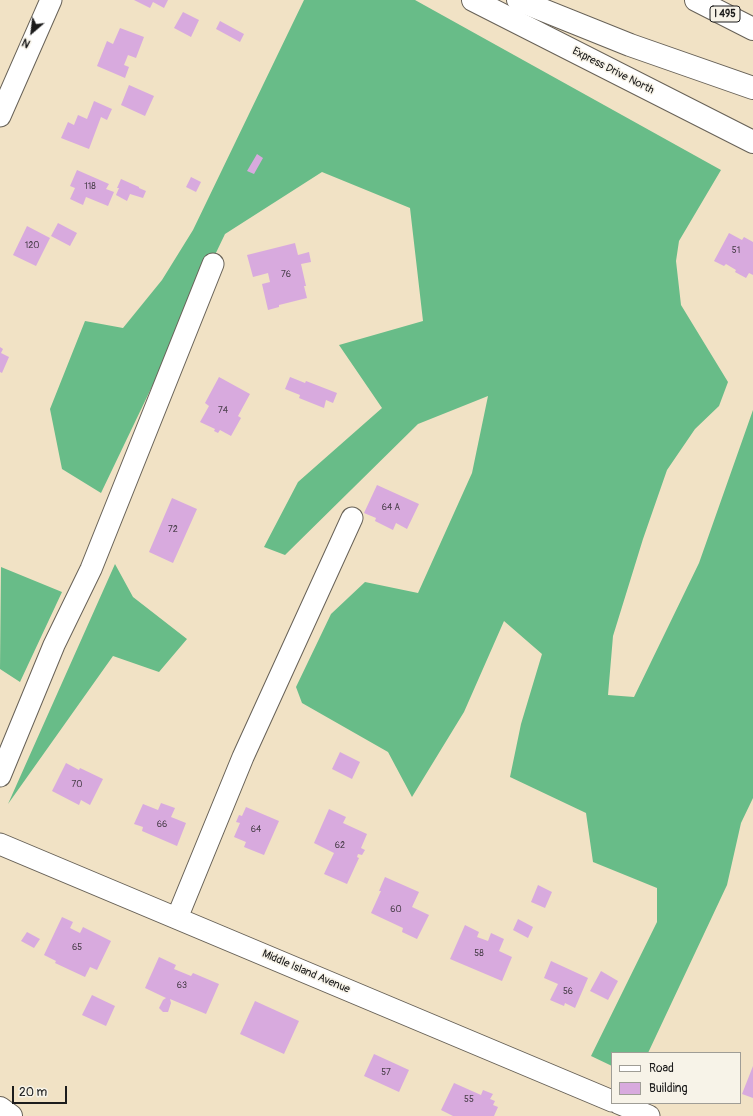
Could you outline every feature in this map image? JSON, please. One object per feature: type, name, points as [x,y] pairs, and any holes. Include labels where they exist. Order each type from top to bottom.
[{"type":"main road","name":"Express Drive North","points":[[474,0],[753,142]]},
{"type":"main road","points":[[518,0],[630,45],[753,88]]},
{"type":"main road","name":"I 495","points":[[696,0],[753,29]]},
{"type":"main road","points":[[0,1108],[11,1116]]},
{"type":"street","points":[[0,116],[51,0]]},
{"type":"street","points":[[0,776],[54,645],[91,569],[213,264]]},
{"type":"street","points":[[177,918],[243,757],[352,518]]},
{"type":"street","name":"Middle Island Avenue","points":[[0,844],[611,1101]]},
{"type":"street","points":[[620,1104],[649,1116]]},
{"type":"green space","points":[[304,0],[415,0],[721,170],[679,241],[676,261],[681,305],[728,382],[719,406],[695,429],[667,470],[643,539],[613,636],[608,695],[634,697],[699,563],[753,410],[753,798],[741,823],[727,885],[648,1052],[611,1052],[611,1066],[591,1056],[657,922],[657,888],[593,862],[586,813],[510,777],[521,724],[542,654],[504,621],[464,712],[412,797],[388,752],[302,703],[296,687],[331,614],[365,582],[418,593],[472,473],[488,396],[418,424],[285,555],[264,547],[298,482],[382,408],[339,345],[423,321],[410,208],[322,172],[225,234],[101,493],[62,469],[50,409],[85,321],[123,328],[162,280],[193,230]]},
{"type":"green space","points":[[115,564],[133,597],[187,639],[159,672],[113,656],[8,804]]},
{"type":"green space","points":[[1,567],[62,592],[20,682],[0,669]]},
{"type":"building","points":[[134,0],[168,0],[164,8],[153,2],[150,8]]},
{"type":"building","points":[[183,12],[199,20],[191,37],[174,28]]},
{"type":"building","points":[[220,21],[244,34],[240,42],[216,29]]},
{"type":"building","points":[[120,28],[144,37],[136,58],[128,55],[124,65],[129,67],[125,78],[97,66],[107,41],[113,44]]},
{"type":"building","points":[[129,85],[154,96],[145,116],[121,105]]},
{"type":"building","points":[[94,101],[112,109],[107,120],[101,117],[89,149],[61,138],[68,122],[74,125],[78,115],[87,119]]},
{"type":"building","points":[[257,154],[263,158],[254,174],[247,171]]},
{"type":"building","points":[[77,170],[109,184],[106,189],[114,192],[108,206],[86,197],[83,205],[70,199],[75,188],[70,186]]},
{"type":"building","points":[[191,177],[201,182],[196,192],[186,187]]},
{"type":"building","points":[[121,179],[146,191],[143,198],[130,194],[127,201],[116,195]]},
{"type":"building","points":[[58,223],[77,233],[70,246],[51,236]]},
{"type":"building","points":[[27,226],[50,238],[36,266],[13,255]]},
{"type":"building","points":[[729,233],[742,240],[744,237],[753,242],[753,275],[749,273],[746,278],[735,272],[736,270],[726,264],[724,266],[714,261]]},
{"type":"building","points":[[295,243],[298,255],[309,252],[311,262],[301,264],[307,298],[279,305],[279,307],[268,310],[262,284],[270,282],[268,273],[253,277],[247,255]]},
{"type":"building","points":[[0,347],[3,349],[1,353],[9,357],[2,373],[0,372]]},
{"type":"building","points":[[219,377],[250,394],[238,416],[241,418],[231,436],[220,430],[218,433],[214,431],[215,429],[200,422],[209,406],[205,403]]},
{"type":"building","points":[[290,377],[305,383],[306,381],[337,393],[333,403],[326,400],[324,408],[299,398],[300,395],[285,389]]},
{"type":"building","points":[[377,485],[419,504],[407,529],[396,523],[393,530],[375,521],[376,518],[364,513]]},
{"type":"building","points":[[172,498],[197,509],[173,563],[149,552]]},
{"type":"building","points":[[340,752],[360,762],[352,779],[332,769]]},
{"type":"building","points":[[66,763],[79,770],[80,768],[103,779],[90,805],[81,800],[79,805],[52,791]]},
{"type":"building","points":[[161,803],[175,808],[171,817],[186,823],[177,846],[142,831],[143,827],[134,824],[143,804],[158,810]]},
{"type":"building","points":[[246,807],[279,821],[264,855],[244,847],[246,842],[234,837],[240,823],[236,822],[239,815],[242,816]]},
{"type":"building","points":[[329,809],[346,817],[343,823],[367,834],[361,848],[365,850],[362,855],[358,854],[357,857],[359,858],[347,884],[324,874],[334,853],[314,843]]},
{"type":"building","points":[[385,877],[419,892],[412,907],[429,915],[417,939],[402,932],[403,928],[371,913],[381,891],[379,891]]},
{"type":"building","points":[[538,885],[552,892],[545,908],[531,902]]},
{"type":"building","points":[[62,917],[73,922],[70,928],[80,933],[83,927],[111,941],[97,970],[90,967],[85,977],[55,963],[56,961],[44,955]]},
{"type":"building","points":[[518,919],[533,927],[528,938],[513,930]]},
{"type":"building","points":[[465,925],[479,932],[477,937],[488,941],[491,933],[504,939],[499,951],[512,957],[502,981],[450,959]]},
{"type":"building","points":[[27,932],[40,939],[34,948],[21,941]]},
{"type":"building","points":[[159,957],[176,965],[174,969],[191,976],[193,973],[219,984],[206,1014],[170,999],[171,1003],[168,1012],[163,1012],[159,1008],[163,1000],[166,998],[145,988]]},
{"type":"building","points":[[551,961],[588,978],[575,1008],[565,1003],[564,1006],[550,1000],[558,984],[544,978]]},
{"type":"building","points":[[601,971],[618,981],[608,1000],[590,991]]},
{"type":"building","points":[[92,995],[115,1006],[106,1026],[82,1015]]},
{"type":"building","points":[[255,1001],[299,1021],[284,1054],[240,1034]]},
{"type":"building","points":[[374,1054],[409,1070],[399,1092],[364,1076]]},
{"type":"building","points":[[753,1066],[753,1098],[742,1094]]},
{"type":"building","points":[[454,1083],[481,1095],[483,1090],[493,1094],[490,1099],[495,1101],[493,1105],[498,1107],[494,1116],[453,1116],[441,1110]]}]
